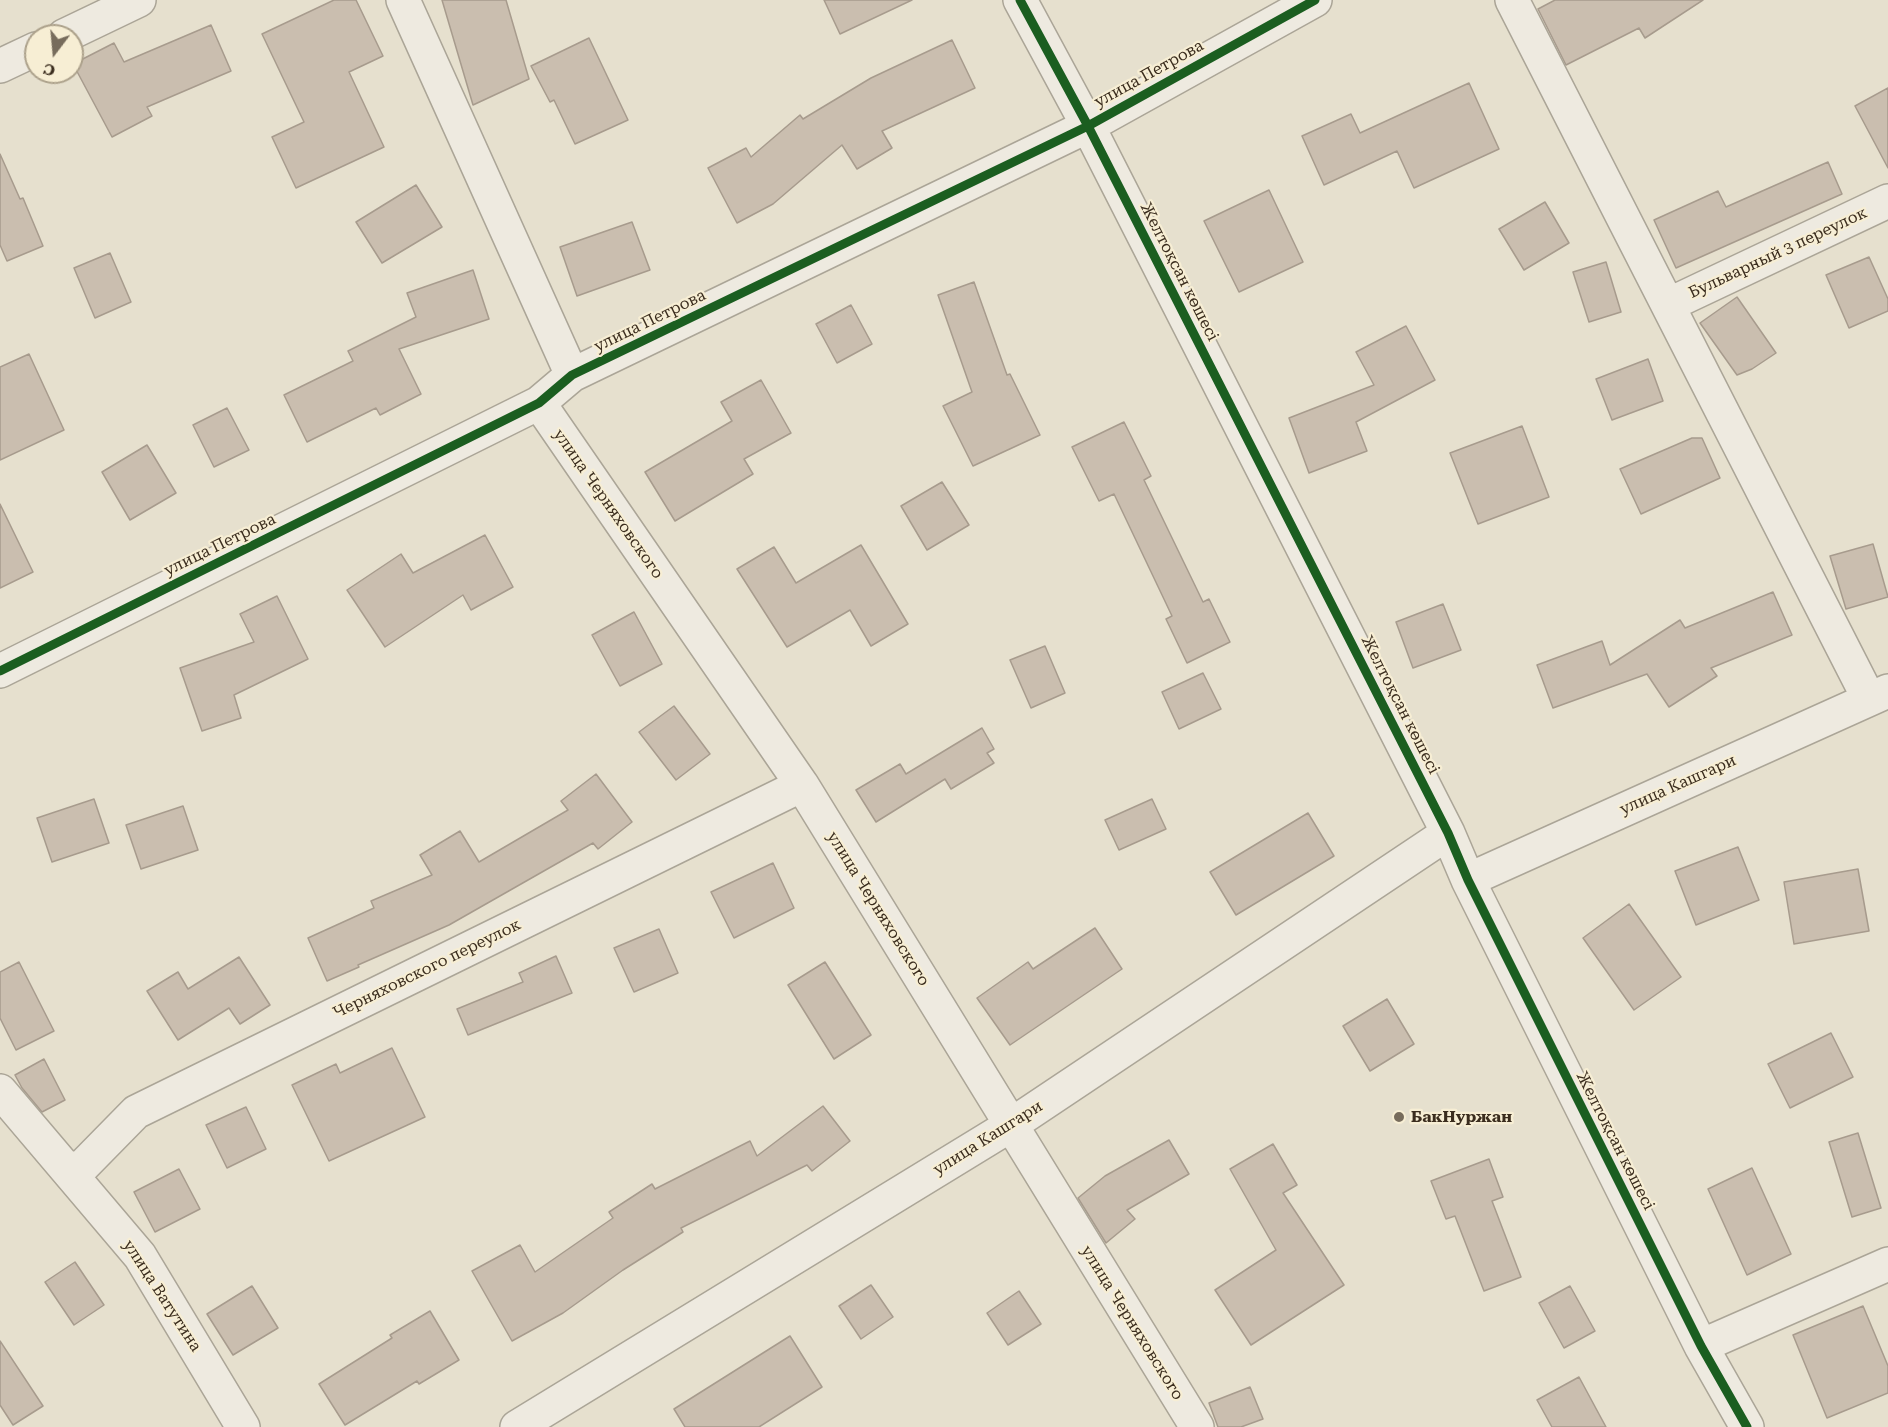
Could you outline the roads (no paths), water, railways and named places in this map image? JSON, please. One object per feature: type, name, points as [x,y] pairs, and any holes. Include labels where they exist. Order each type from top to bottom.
[{"type":"street","points":[[84,27],[140,0]]},
{"type":"street","points":[[403,0],[572,375]]},
{"type":"street","name":"Желтоқсан көшесі","points":[[1020,0],[1088,126],[1448,833],[1468,880],[1701,1346],[1747,1427]]},
{"type":"street","name":"улица Петрова","points":[[0,671],[539,404],[572,375],[1088,126],[1315,0]]},
{"type":"street","points":[[1512,0],[1668,305],[1879,695]]},
{"type":"street","points":[[0,66],[24,55]]},
{"type":"street","name":"Бульварный 3 переулок","points":[[1668,305],[1888,201]]},
{"type":"street","name":"улица Черняховского","points":[[539,404],[802,785],[1197,1427]]},
{"type":"street","name":"улица Кашгари","points":[[1468,880],[1879,695]]},
{"type":"street","name":"Черняховского переулок","points":[[66,1168],[81,1168],[136,1112],[802,785]]},
{"type":"street","name":"улица Кашгари","points":[[517,1427],[1011,1125],[1448,833]]},
{"type":"street","name":"улица Ватутина","points":[[0,1091],[140,1256],[243,1427]]},
{"type":"street","points":[[1701,1346],[1888,1264]]},
{"type":"place","name":"БакНуржан","points":[[1399,1117]]}]
